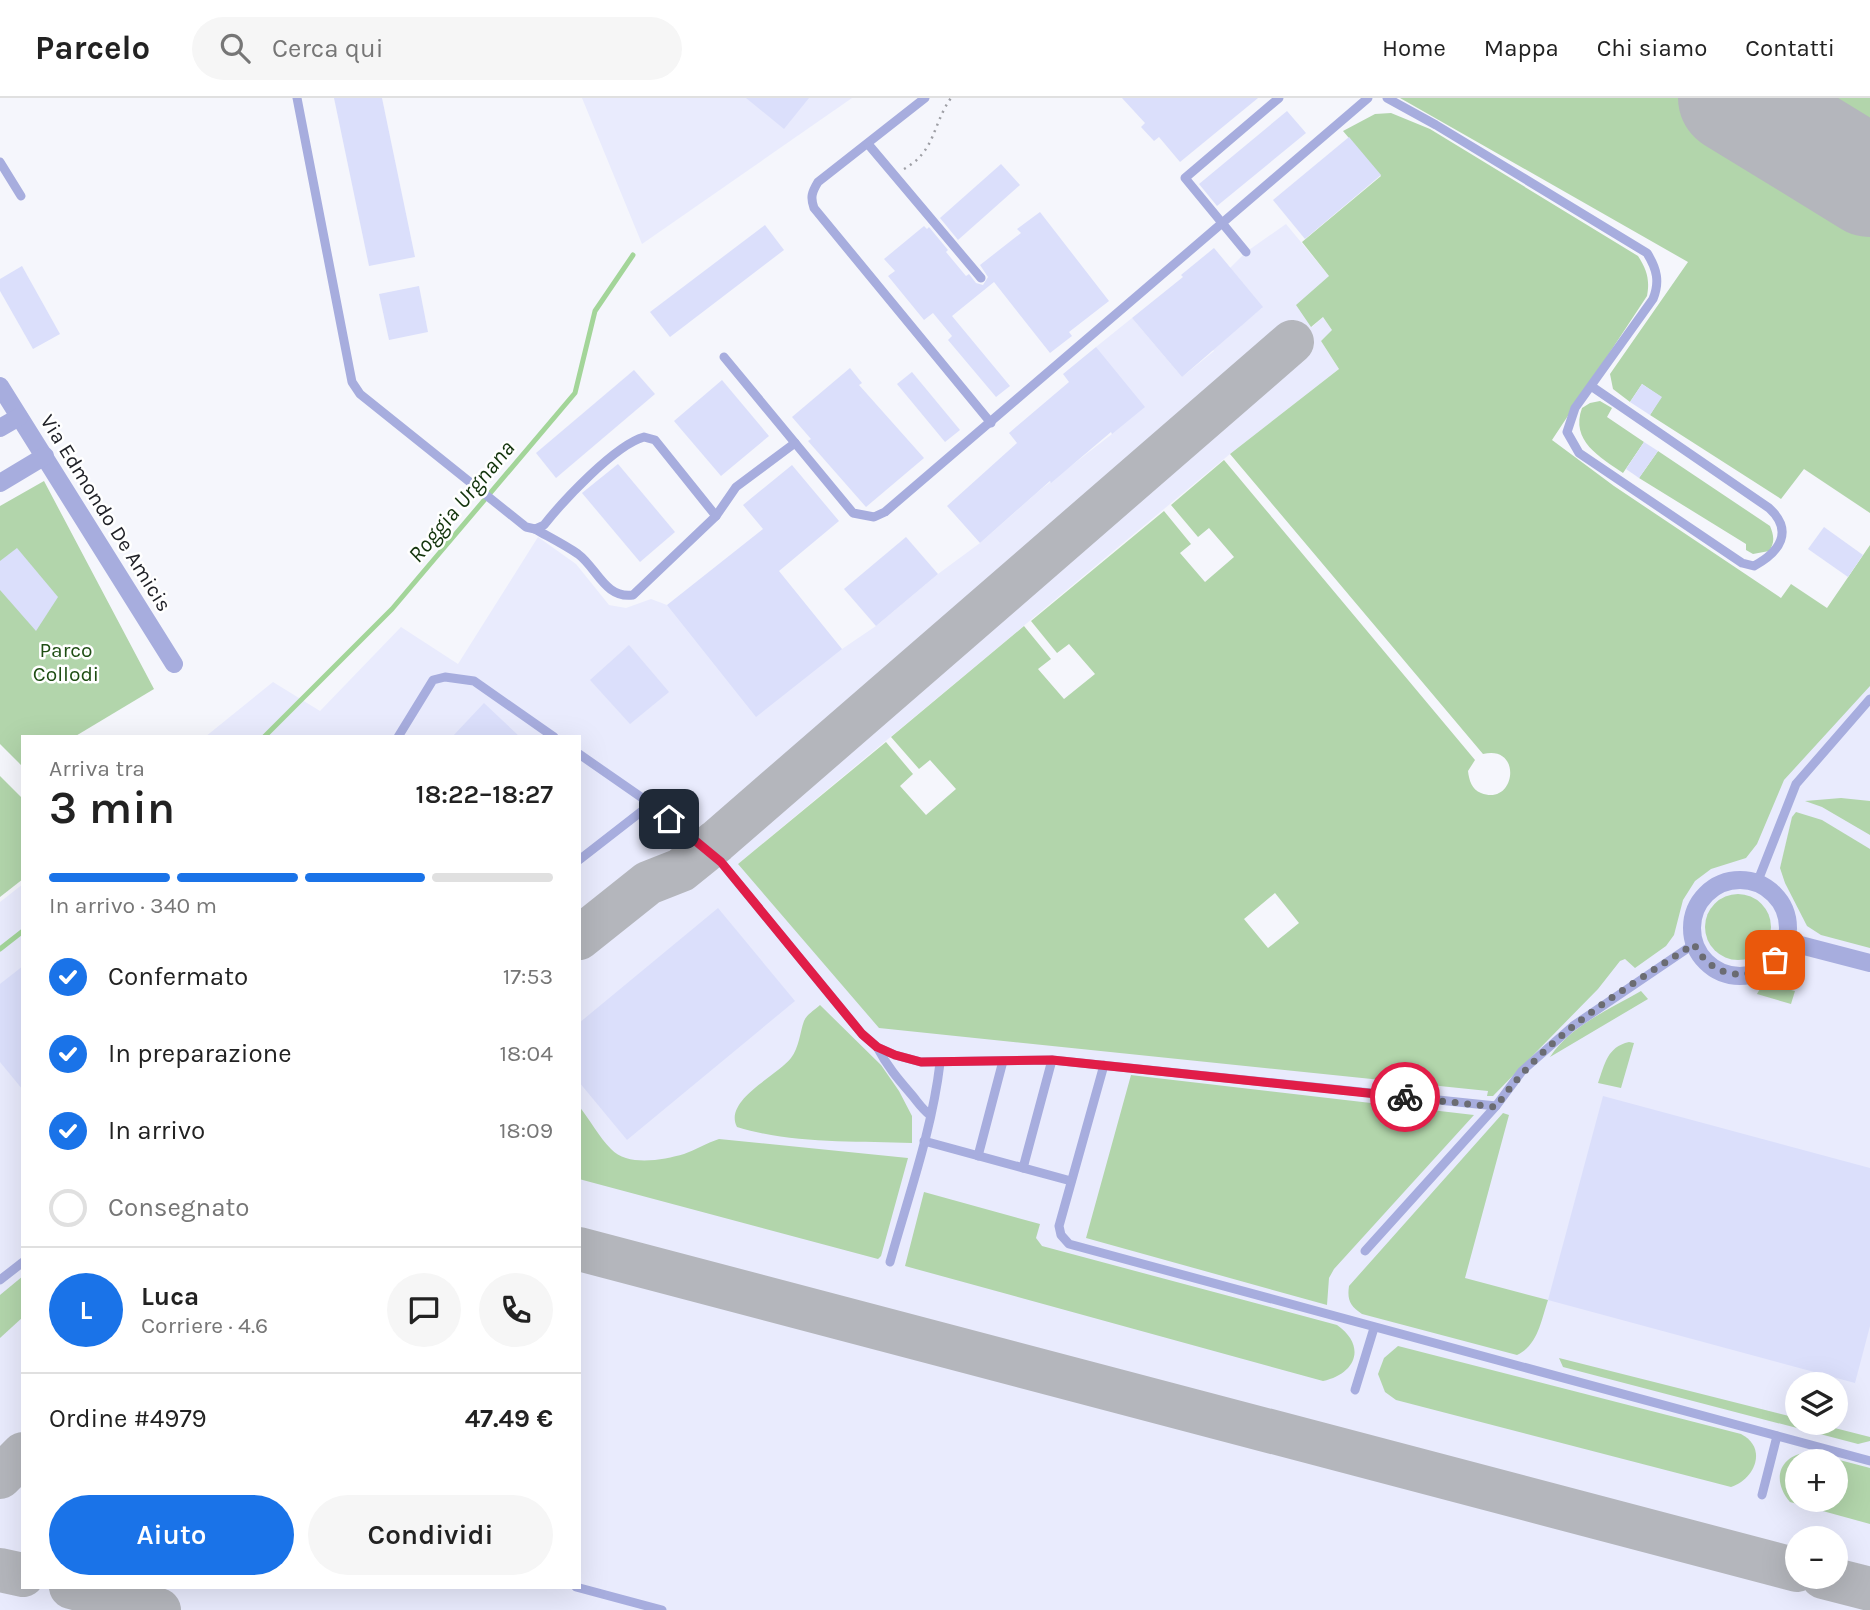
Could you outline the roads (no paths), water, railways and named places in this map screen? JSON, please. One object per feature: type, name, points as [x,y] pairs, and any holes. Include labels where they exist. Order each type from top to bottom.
[{"type":"street","name":"Via Edmondo De Amicis","points":[[0,386],[174,664]]},
{"type":"street","points":[[0,428],[19,417]]},
{"type":"street","points":[[0,483],[44,456]]},
{"type":"street","points":[[1736,880],[1757,883],[1774,895],[1785,911],[1785,941],[1775,960],[1766,967],[1746,975],[1725,973],[1715,968],[1699,953],[1694,944],[1692,922],[1706,893],[1715,887],[1736,880]]},
{"type":"street","points":[[1785,941],[1870,963]]},
{"type":"lane","points":[[297,98],[352,382],[360,394],[526,527],[544,525],[584,482],[619,452],[644,437],[655,440],[716,516]]},
{"type":"lane","points":[[925,98],[818,182],[811,198],[814,208],[991,423]]},
{"type":"lane","points":[[1246,252],[1185,178],[1279,98]]},
{"type":"lane","points":[[724,357],[853,513],[874,517],[885,512],[991,423],[1368,98]]},
{"type":"lane","points":[[1387,98],[1647,253],[1656,274],[1653,299],[1575,408],[1567,432],[1579,453],[1742,563],[1754,566],[1768,559],[1781,543],[1783,528],[1779,517],[1591,386]]},
{"type":"lane","points":[[868,144],[981,278]]},
{"type":"lane","points":[[0,162],[21,196]]},
{"type":"lane","points":[[535,528],[580,556],[608,589],[623,596],[633,595],[716,516],[736,486],[795,443]]},
{"type":"lane","points":[[399,735],[433,680],[446,677],[474,681],[551,735]]},
{"type":"lane","points":[[1757,883],[1796,784],[1870,699]]},
{"type":"lane","points":[[581,755],[651,804],[721,862],[862,1034],[877,1047],[910,1060],[940,1063],[1052,1060],[1496,1107]]},
{"type":"lane","points":[[581,858],[651,804]]},
{"type":"lane","points":[[1364,1251],[1496,1107],[1522,1071],[1573,1026],[1694,944]]},
{"type":"lane","points":[[877,1047],[902,1086],[930,1115]]},
{"type":"lane","points":[[1023,1168],[1052,1060]]},
{"type":"lane","points":[[978,1156],[1003,1061]]},
{"type":"lane","points":[[890,1262],[937,1090],[940,1063]]},
{"type":"lane","points":[[1104,1065],[1059,1226],[1061,1235],[1069,1244],[1870,1461]]},
{"type":"lane","points":[[924,1140],[1071,1181]]},
{"type":"lane","points":[[0,1280],[21,1264]]},
{"type":"lane","points":[[1355,1390],[1374,1328]]},
{"type":"lane","points":[[1762,1495],[1777,1436]]},
{"type":"lane","points":[[581,1588],[662,1610]]},
{"type":"waterway","name":"Roggia Urgnana","points":[[266,735],[392,609],[575,393],[595,311],[633,255]]},
{"type":"waterway","name":"Roggia Urgnana","points":[[0,949],[21,933]]},
{"type":"park label","name":"Parco Collodi","points":[[66,662]]}]
